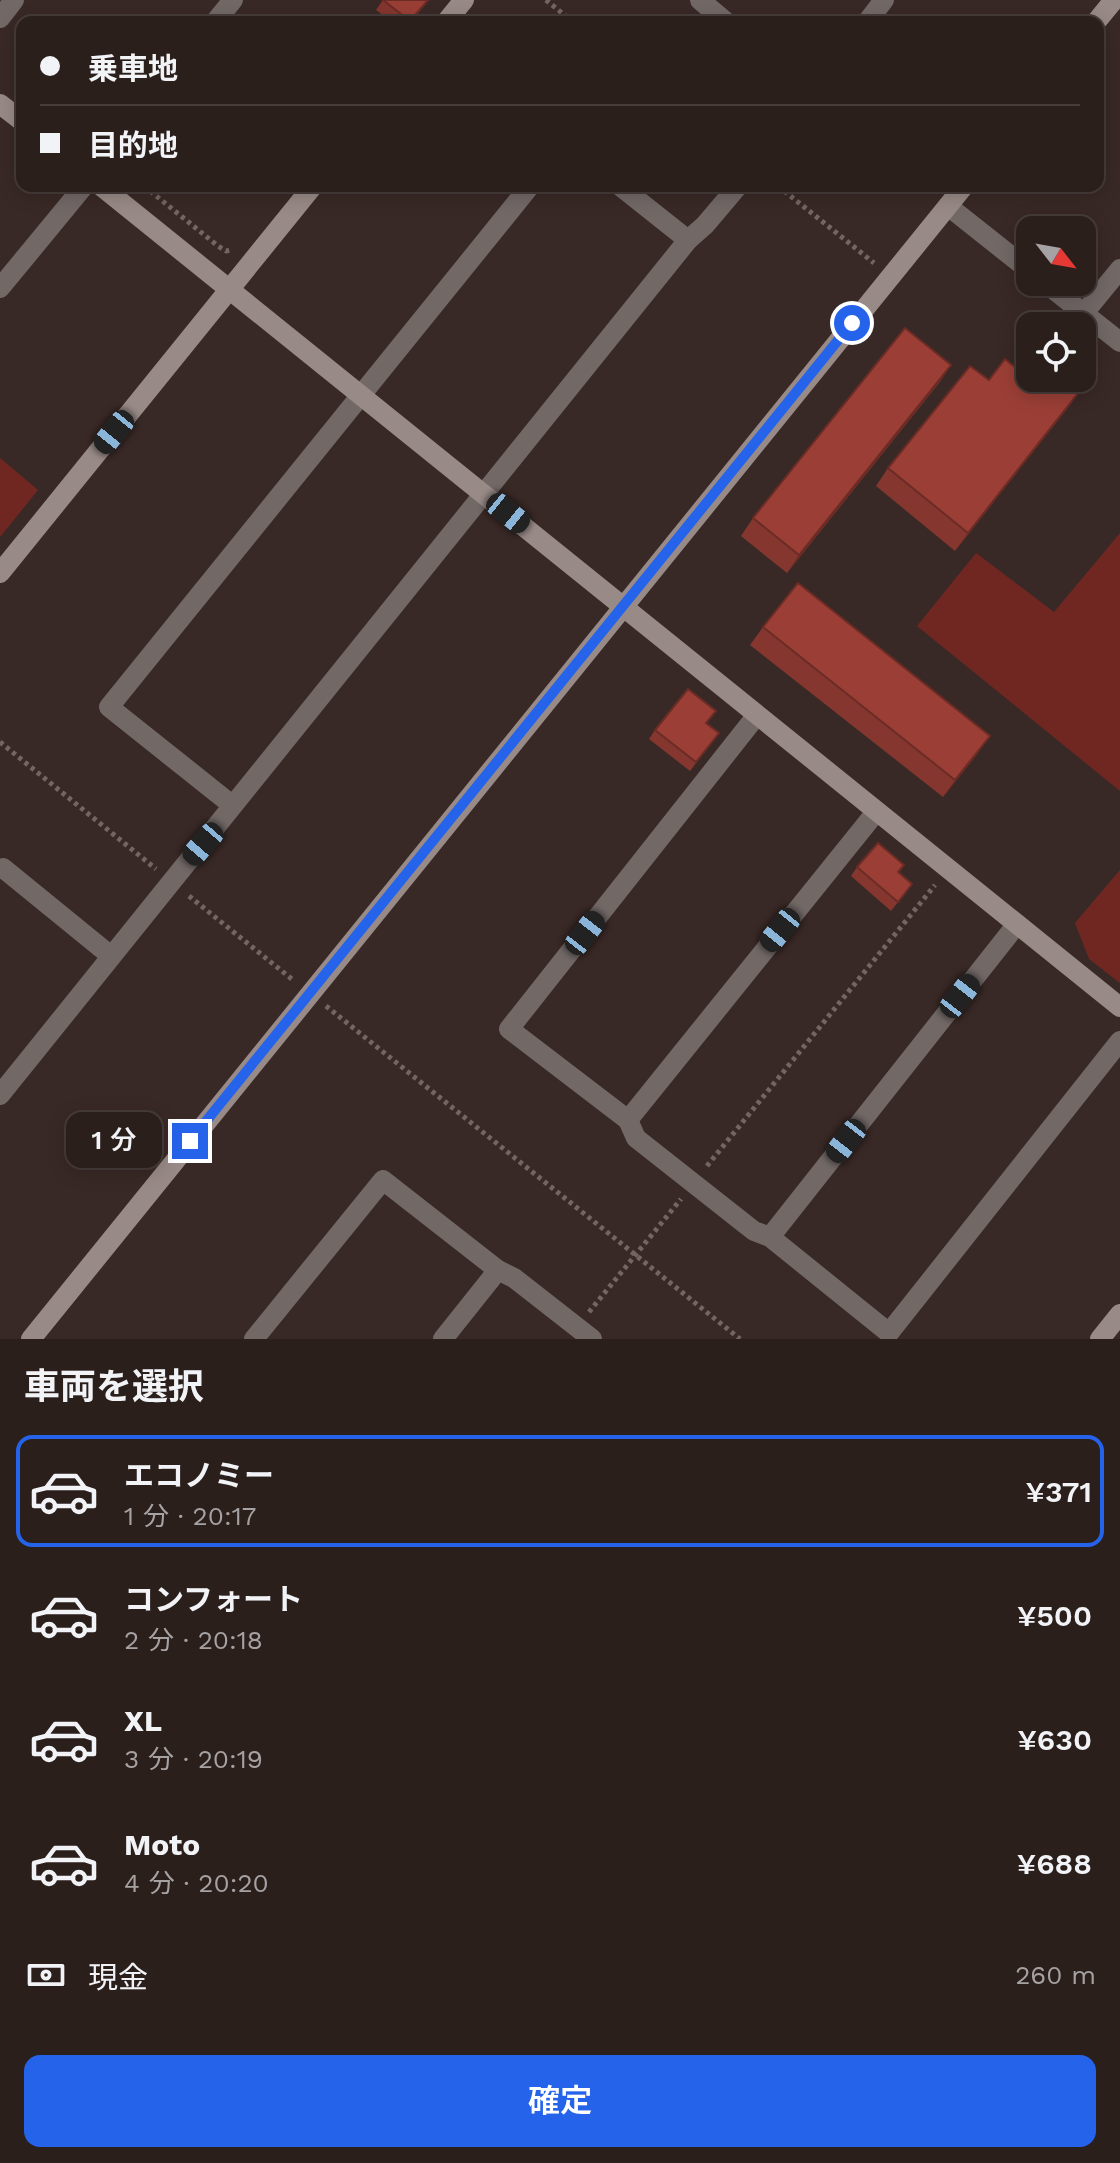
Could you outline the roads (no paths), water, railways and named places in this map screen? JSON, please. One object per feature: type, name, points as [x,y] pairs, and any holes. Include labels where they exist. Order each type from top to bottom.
[{"type":"street","points":[[0,18],[14,0]]},
{"type":"street","points":[[220,16],[233,0]]},
{"type":"street","points":[[451,16],[464,0]]},
{"type":"street","points":[[700,0],[719,16]]},
{"type":"street","points":[[872,16],[884,0]]},
{"type":"street","points":[[1101,16],[1114,0]]},
{"type":"street","points":[[0,104],[16,116]]},
{"type":"street","points":[[0,288],[79,192]]},
{"type":"street","points":[[108,192],[1120,1007]]},
{"type":"street","points":[[0,573],[308,192]]},
{"type":"street","points":[[232,805],[109,707],[525,192]]},
{"type":"street","points":[[628,192],[688,240]]},
{"type":"street","points":[[0,1095],[688,240],[733,192]]},
{"type":"street","points":[[31,1339],[959,192]]},
{"type":"street","points":[[948,206],[1016,260]]},
{"type":"street","points":[[1085,312],[1120,269]]},
{"type":"street","points":[[1062,296],[1083,312]]},
{"type":"street","points":[[1096,323],[1120,342]]},
{"type":"street","points":[[757,715],[509,1029],[628,1120],[636,1138],[693,1184],[754,1231],[770,1237],[889,1333],[1120,1041]]},
{"type":"street","points":[[628,1120],[876,812]]},
{"type":"street","points":[[0,869],[3,868],[111,956]]},
{"type":"street","points":[[770,1237],[1017,924]]},
{"type":"street","points":[[254,1339],[383,1180],[584,1333]]},
{"type":"street","points":[[443,1339],[498,1270]]},
{"type":"street","points":[[1100,1339],[1120,1314]]}]
